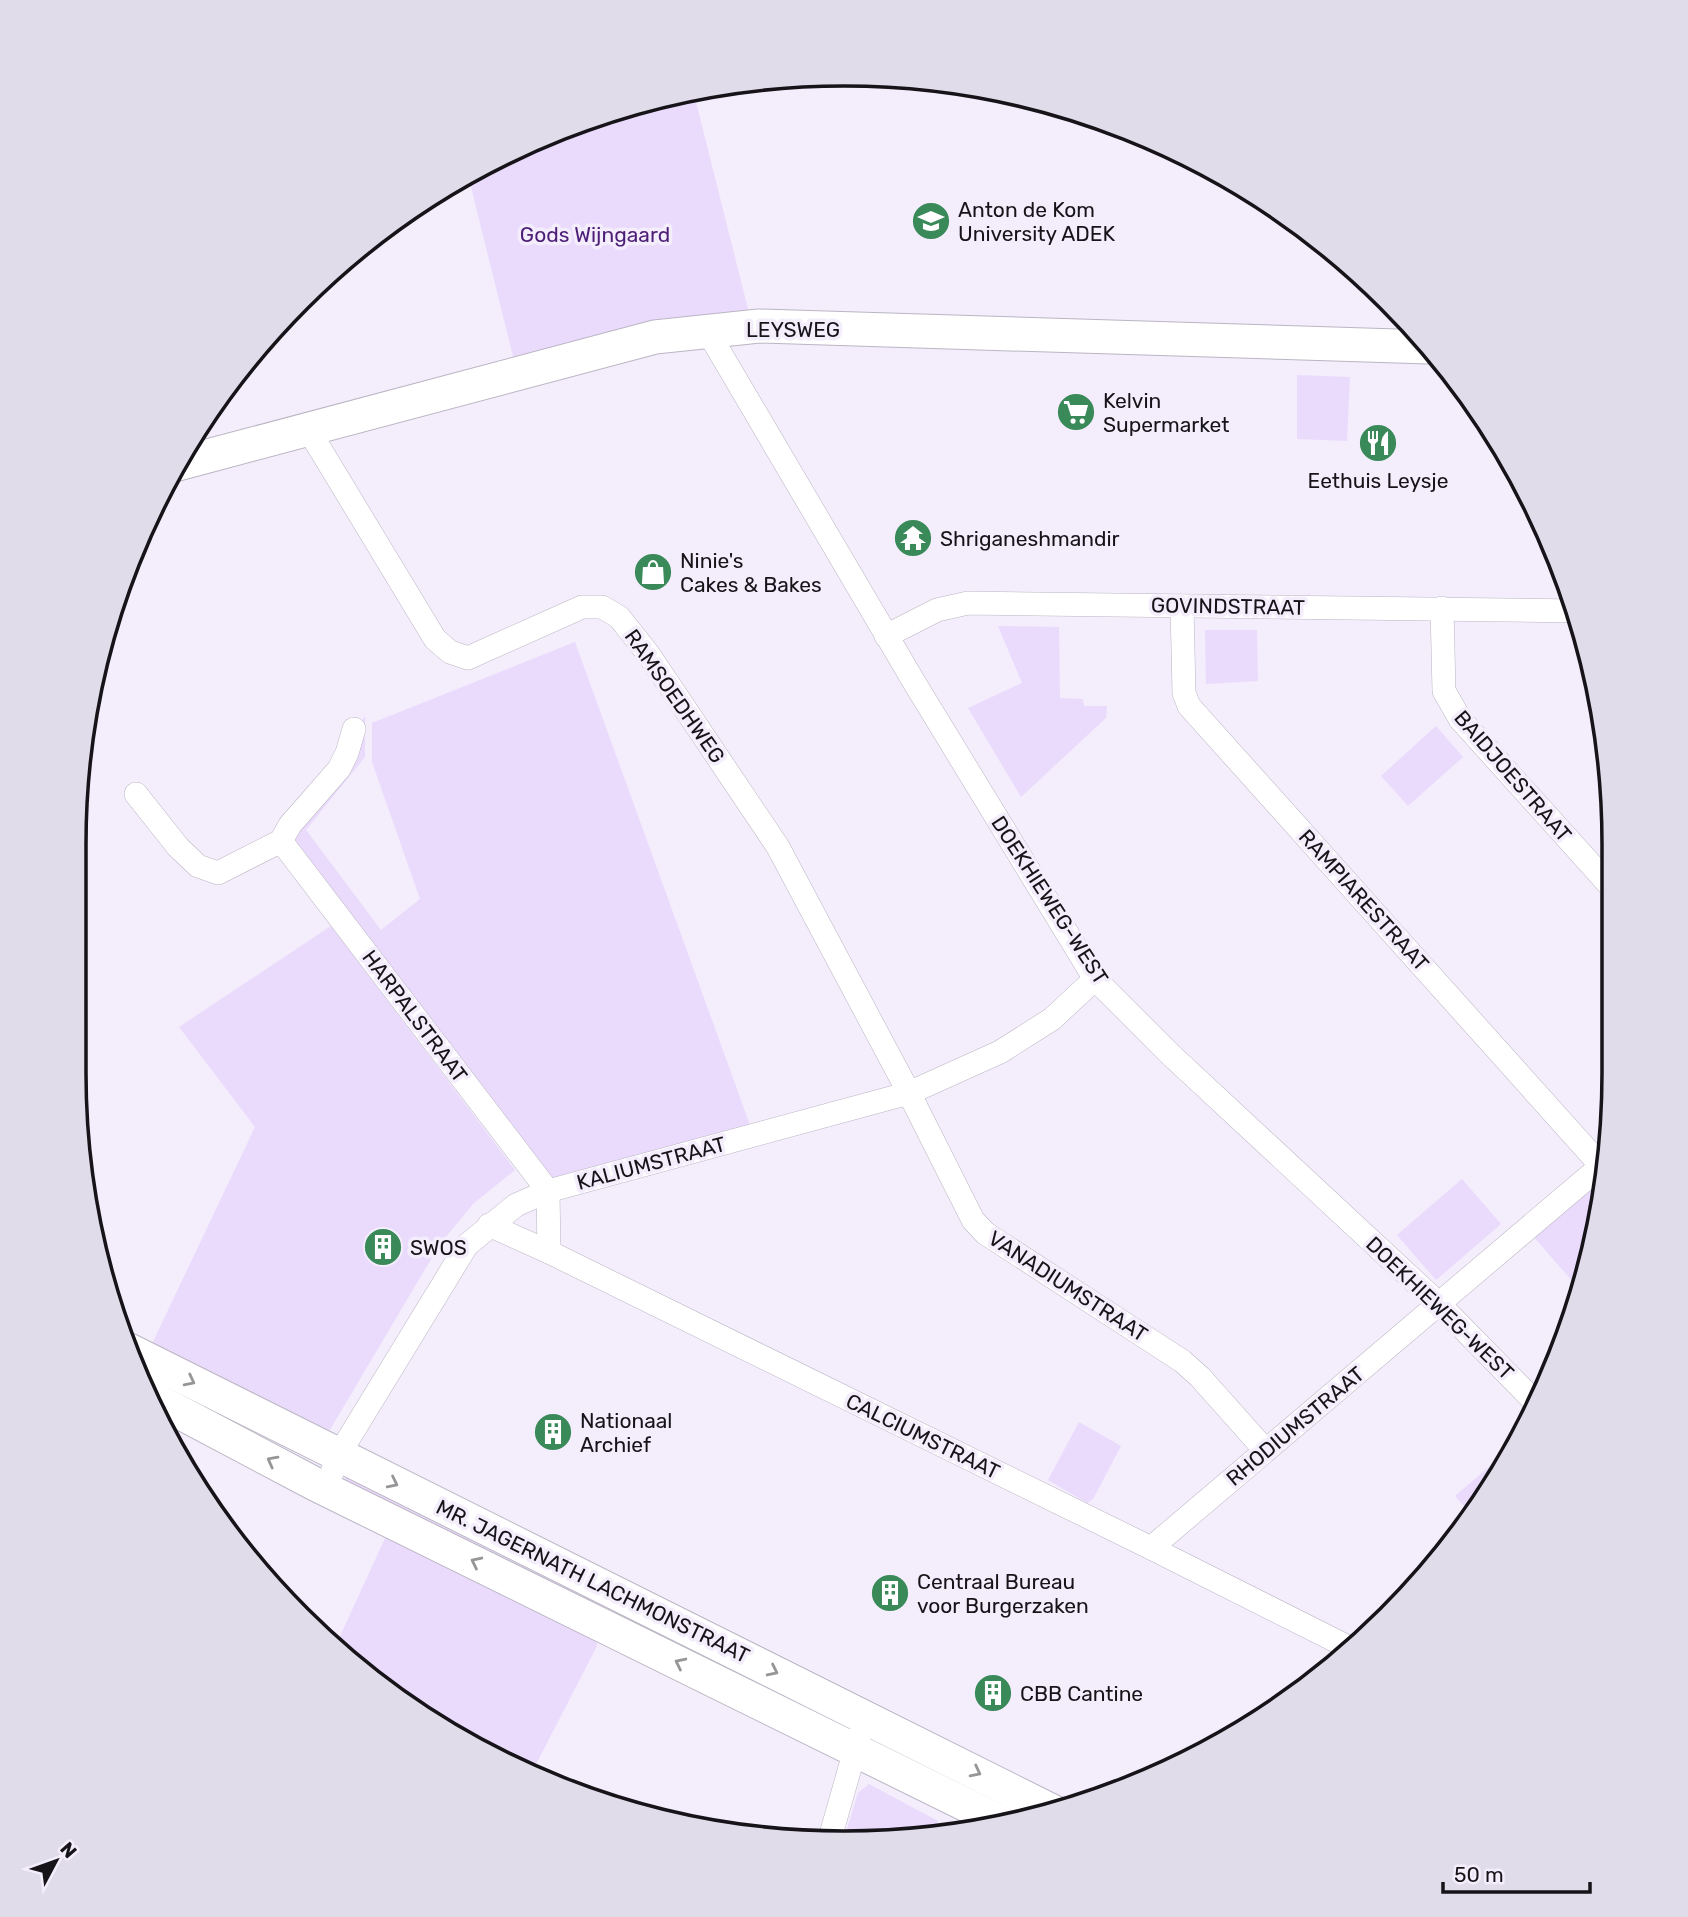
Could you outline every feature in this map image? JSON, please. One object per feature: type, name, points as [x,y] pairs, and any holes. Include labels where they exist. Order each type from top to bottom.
[{"type":"main road","name":"LEYSWEG","points":[[190,461],[655,337],[759,326],[1416,347]]},
{"type":"main road","name":"MR. JAGERNATH LACHMONSTRAAT","points":[[140,1356],[1041,1805]]},
{"type":"main road","name":"MR. JAGERNATH LACHMONSTRAAT","points":[[162,1403],[326,1489],[990,1817]]},
{"type":"street","name":"DOEKHIEWEG-WEST","points":[[708,332],[886,636],[1095,979],[1171,1055],[1438,1304],[1529,1396]]},
{"type":"street","name":"RAMSOEDHWEG","points":[[308,429],[435,639],[450,652],[468,658],[582,607],[602,607],[619,617],[649,655],[778,847],[909,1093]]},
{"type":"street","name":"GOVINDSTRAAT","points":[[886,636],[937,610],[968,603],[1565,611]]},
{"type":"street","name":"RAMPIARESTRAAT","points":[[1182,606],[1184,693],[1189,706],[1597,1158]]},
{"type":"street","name":"BAIDJOESTRAAT","points":[[1442,608],[1444,691],[1460,719],[1602,877]]},
{"type":"street","points":[[136,793],[178,847],[198,866],[218,873],[281,841],[290,825],[339,769],[354,729]]},
{"type":"street","name":"HARPALSTRAAT","points":[[281,841],[548,1191]]},
{"type":"street","name":"KALIUMSTRAAT","points":[[326,1489],[338,1456],[467,1245],[516,1205],[548,1191],[909,1093],[1000,1052],[1052,1019],[1095,979]]},
{"type":"street","name":"VANADIUMSTRAAT","points":[[909,1093],[973,1220],[985,1233],[1182,1361],[1200,1377],[1265,1450]]},
{"type":"street","name":"RHODIUMSTRAAT","points":[[1151,1548],[1596,1172]]},
{"type":"street","points":[[548,1191],[548,1252]]},
{"type":"street","name":"CALCIUMSTRAAT","points":[[489,1225],[1343,1644]]},
{"type":"street","points":[[832,1831],[853,1749],[867,1717]]},
{"type":"green space","name":"Gods Wijngaard","points":[[696,102],[751,321],[515,364],[470,184],[554,143],[638,115]]},
{"type":"green space","points":[[1297,375],[1350,377],[1347,441],[1297,439]]},
{"type":"green space","points":[[998,626],[1059,627],[1060,698],[1083,699],[1084,706],[1107,706],[1106,718],[1021,797],[968,708],[1022,683]]},
{"type":"green space","points":[[1205,630],[1257,630],[1258,681],[1206,684]]},
{"type":"green space","points":[[575,642],[750,1125],[551,1180],[293,837],[365,716],[365,757],[306,830],[381,930],[420,899],[372,762],[372,723]]},
{"type":"green space","points":[[1436,726],[1463,757],[1408,806],[1381,776]]},
{"type":"green space","points":[[331,926],[515,1170],[473,1204],[440,1244],[328,1433],[150,1348],[255,1127],[179,1027]]},
{"type":"green space","points":[[1462,1179],[1501,1224],[1436,1280],[1397,1235]]},
{"type":"green space","points":[[1594,1184],[1588,1221],[1572,1281],[1532,1235]]},
{"type":"green space","points":[[1079,1422],[1121,1446],[1093,1499],[1087,1503],[1048,1480]]},
{"type":"green space","points":[[1494,1462],[1465,1507],[1455,1496]]},
{"type":"green space","points":[[346,1474],[605,1604],[602,1610],[345,1482]]},
{"type":"green space","points":[[387,1534],[596,1639],[597,1646],[535,1765],[465,1730],[423,1703],[382,1675],[339,1638]]},
{"type":"green space","points":[[869,1784],[938,1821],[936,1826],[846,1831],[858,1793]]},
{"type":"place","name":"Anton de Kom University ADEK","points":[[931,221]]},
{"type":"place","name":"Kelvin Supermarket","points":[[1076,412]]},
{"type":"place","name":"Eethuis Leysje","points":[[1378,443]]},
{"type":"place","name":"Shriganeshmandir","points":[[913,538]]},
{"type":"place","name":"Ninie's Cakes & Bakes","points":[[653,572]]},
{"type":"place","name":"SWOS","points":[[383,1247]]},
{"type":"place","name":"Nationaal Archief","points":[[553,1432]]},
{"type":"place","name":"Centraal Bureau voor Burgerzaken","points":[[890,1593]]},
{"type":"place","name":"CBB Cantine","points":[[993,1693]]}]
